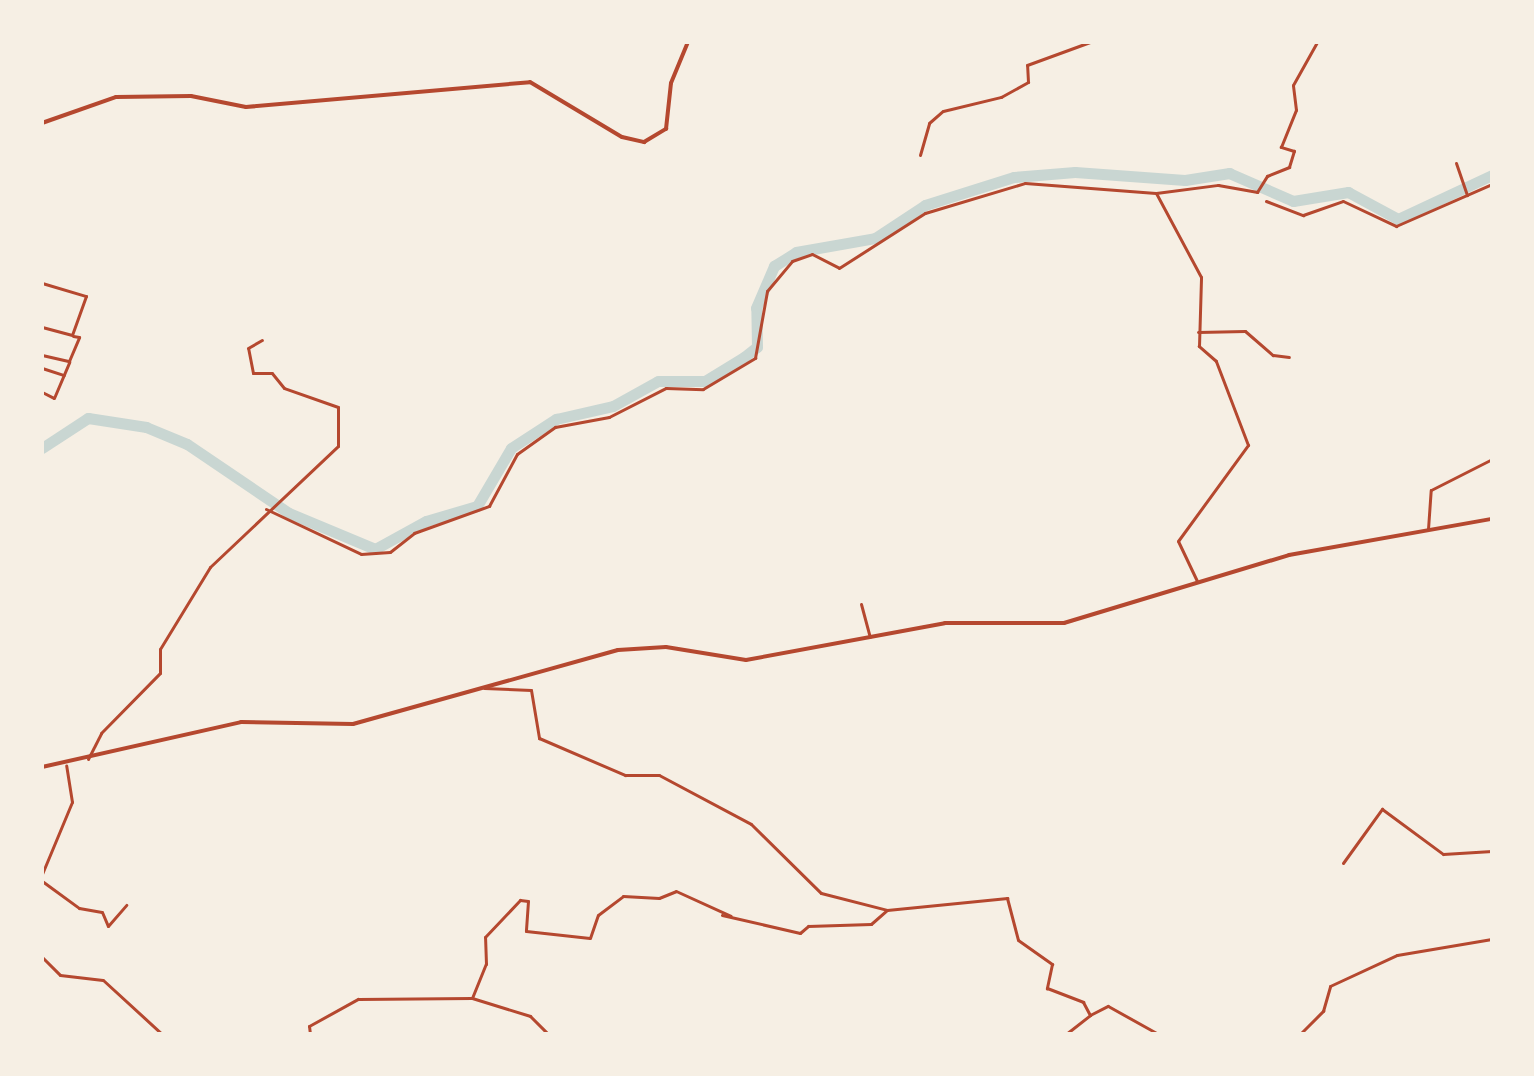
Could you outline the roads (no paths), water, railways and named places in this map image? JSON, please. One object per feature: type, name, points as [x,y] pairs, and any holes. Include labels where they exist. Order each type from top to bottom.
[{"type":"street","points":[[42,123],[116,97],[191,96],[246,107],[530,82],[622,137],[644,142],[666,129],[673,75],[688,42]]},
{"type":"street","points":[[920,155],[929,123],[943,111],[1001,97],[1028,82],[1027,65],[1090,42]]},
{"type":"street","points":[[266,509],[361,554],[390,552],[414,533],[479,514],[517,454],[555,427],[609,417],[666,388],[703,389],[755,358],[767,291],[792,261],[812,254],[839,268],[925,213],[1025,183],[1156,193],[1218,185],[1253,193],[1267,176],[1297,158],[1281,147],[1296,110],[1293,85],[1317,42]]},
{"type":"street","points":[[1456,163],[1457,183],[1467,195]]},
{"type":"street","points":[[1266,201],[1303,215],[1343,201],[1396,226],[1492,184]]},
{"type":"street","points":[[1156,193],[1201,277],[1199,346],[1216,361],[1237,404],[1248,450],[1178,541],[1197,581]]},
{"type":"street","points":[[42,283],[86,296],[72,335]]},
{"type":"street","points":[[42,327],[79,337],[54,398],[42,392]]},
{"type":"street","points":[[1198,332],[1245,331],[1273,355],[1289,357]]},
{"type":"street","points":[[88,759],[101,733],[160,673],[160,649],[210,567],[266,509],[333,457],[341,418],[318,395],[284,388],[272,373],[253,373],[248,348],[262,340]]},
{"type":"street","points":[[42,355],[69,361]]},
{"type":"street","points":[[42,368],[64,375]]},
{"type":"street","points":[[1428,529],[1431,490],[1492,459]]},
{"type":"street","points":[[42,767],[66,765],[255,720],[353,724],[618,650],[666,647],[746,660],[945,623],[1064,623],[1197,581],[1428,529],[1492,519]]},
{"type":"street","points":[[861,604],[870,637]]},
{"type":"street","points":[[484,688],[531,690],[539,738],[625,775],[659,775],[751,824],[821,893],[887,910],[1007,898],[1018,940],[1052,964],[1047,988],[1083,1002],[1090,1015]]},
{"type":"street","points":[[42,874],[72,802],[66,765]]},
{"type":"street","points":[[1343,863],[1382,809],[1443,854],[1492,851]]},
{"type":"street","points":[[42,881],[79,908],[102,912],[108,926],[126,905]]},
{"type":"street","points":[[472,998],[486,964],[485,937],[520,900],[528,901],[526,931],[590,938],[598,915],[623,896],[659,898],[676,891],[731,916]]},
{"type":"street","points":[[722,915],[800,933],[808,926],[871,924],[887,910]]},
{"type":"street","points":[[1300,1034],[1323,1011],[1330,986],[1397,955],[1492,939]]},
{"type":"street","points":[[42,957],[60,975],[103,980],[162,1034]]},
{"type":"street","points":[[310,1034],[309,1026],[358,999],[472,998],[530,1016],[548,1034]]},
{"type":"street","points":[[1066,1034],[1090,1015],[1108,1006],[1158,1034]]},
{"type":"waterway","points":[[42,448],[88,418],[146,427],[187,444],[289,513],[375,549],[426,521],[477,506],[511,448],[556,419],[613,406],[658,381],[705,381],[744,357],[757,347],[756,308],[774,266],[796,252],[875,238],[925,205],[1014,177],[1075,172],[1185,180],[1229,173],[1293,201],[1348,192],[1398,219],[1492,175]]}]
